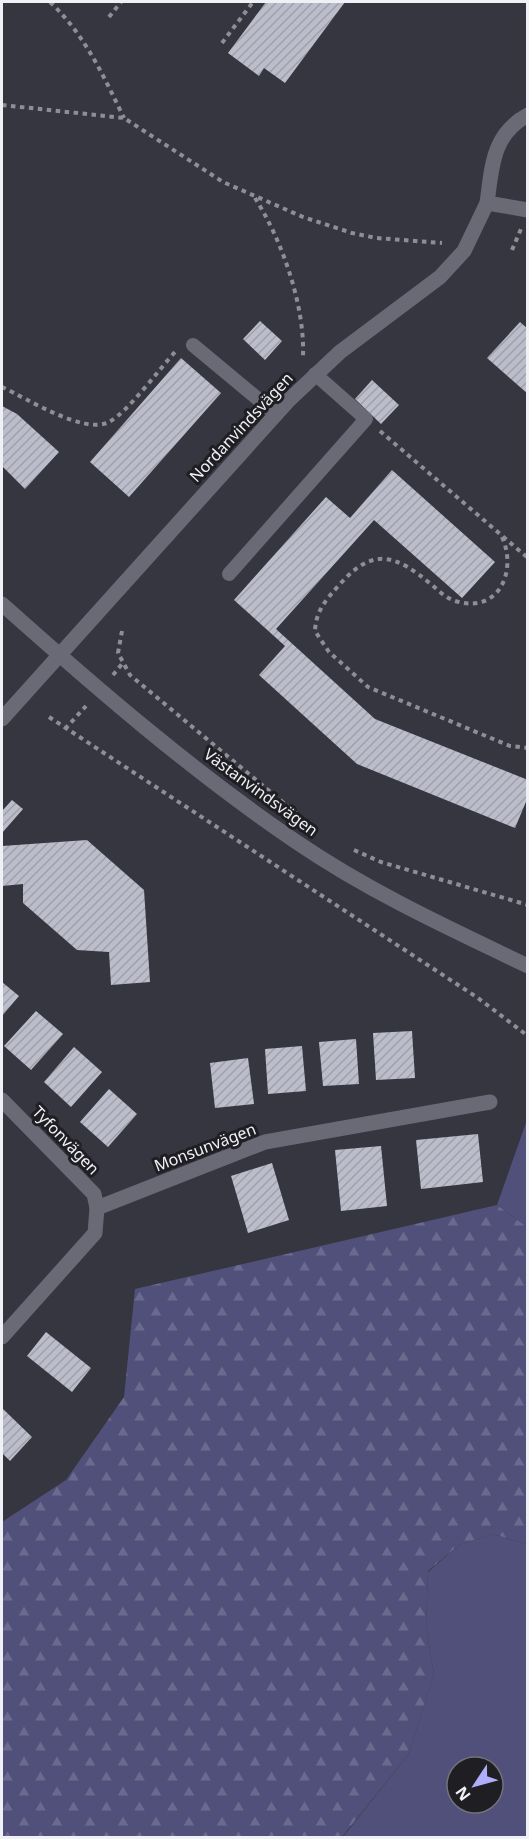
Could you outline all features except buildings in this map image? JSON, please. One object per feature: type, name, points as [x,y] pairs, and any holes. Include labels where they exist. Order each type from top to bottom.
[{"type":"street","name":"Nordanvindsvägen","points":[[2,719],[276,414],[315,374],[440,277],[464,251],[487,203],[497,144],[507,130],[528,115]]},
{"type":"street","points":[[487,203],[528,210]]},
{"type":"street","name":"Västanvindsvägen","points":[[2,604],[183,758],[296,842],[387,898],[528,966]]},
{"type":"street","name":"Tyfonvägen","points":[[2,1100],[94,1194],[97,1208]]},
{"type":"street","name":"Monsunvägen","points":[[97,1208],[266,1142],[490,1102]]},
{"type":"street","points":[[2,1337],[95,1233],[97,1208]]},
{"type":"lane","points":[[193,345],[276,414]]},
{"type":"lane","points":[[229,574],[366,419],[315,374]]},
{"type":"path","points":[[50,2],[66,17],[90,48],[124,118]]},
{"type":"path","points":[[109,17],[121,2]]},
{"type":"path","points":[[222,43],[253,2]]},
{"type":"path","points":[[2,105],[124,118],[198,168],[254,197],[303,218],[352,233],[401,240],[448,243]]},
{"type":"path","points":[[254,197],[268,218],[278,242],[301,315],[303,356]]},
{"type":"path","points":[[2,387],[77,422],[98,426],[116,418],[177,350]]},
{"type":"path","points":[[366,419],[528,558]]},
{"type":"path","points":[[502,537],[509,552],[509,566],[505,581],[496,593],[484,601],[459,602],[447,597],[410,567],[395,560],[379,558],[354,569],[319,608],[315,631],[329,652],[368,687],[510,746],[528,748]]},
{"type":"path","points":[[122,631],[118,653],[130,675],[302,818]]},
{"type":"path","points":[[49,717],[478,998],[528,1035]]},
{"type":"path","points":[[352,849],[381,862],[528,905]]},
{"type":"green space","points":[[527,1120],[527,1227],[497,1205]]},
{"type":"green space","points":[[497,1205],[527,1227],[527,1544],[493,1534],[459,1545],[428,1571],[426,1626],[434,1675],[408,1755],[342,1837],[2,1837],[2,1522],[66,1480],[124,1397],[135,1289]]},
{"type":"green space","points":[[493,1534],[527,1544],[527,1837],[342,1838],[408,1755],[434,1675],[426,1626],[428,1572],[459,1545]]}]
